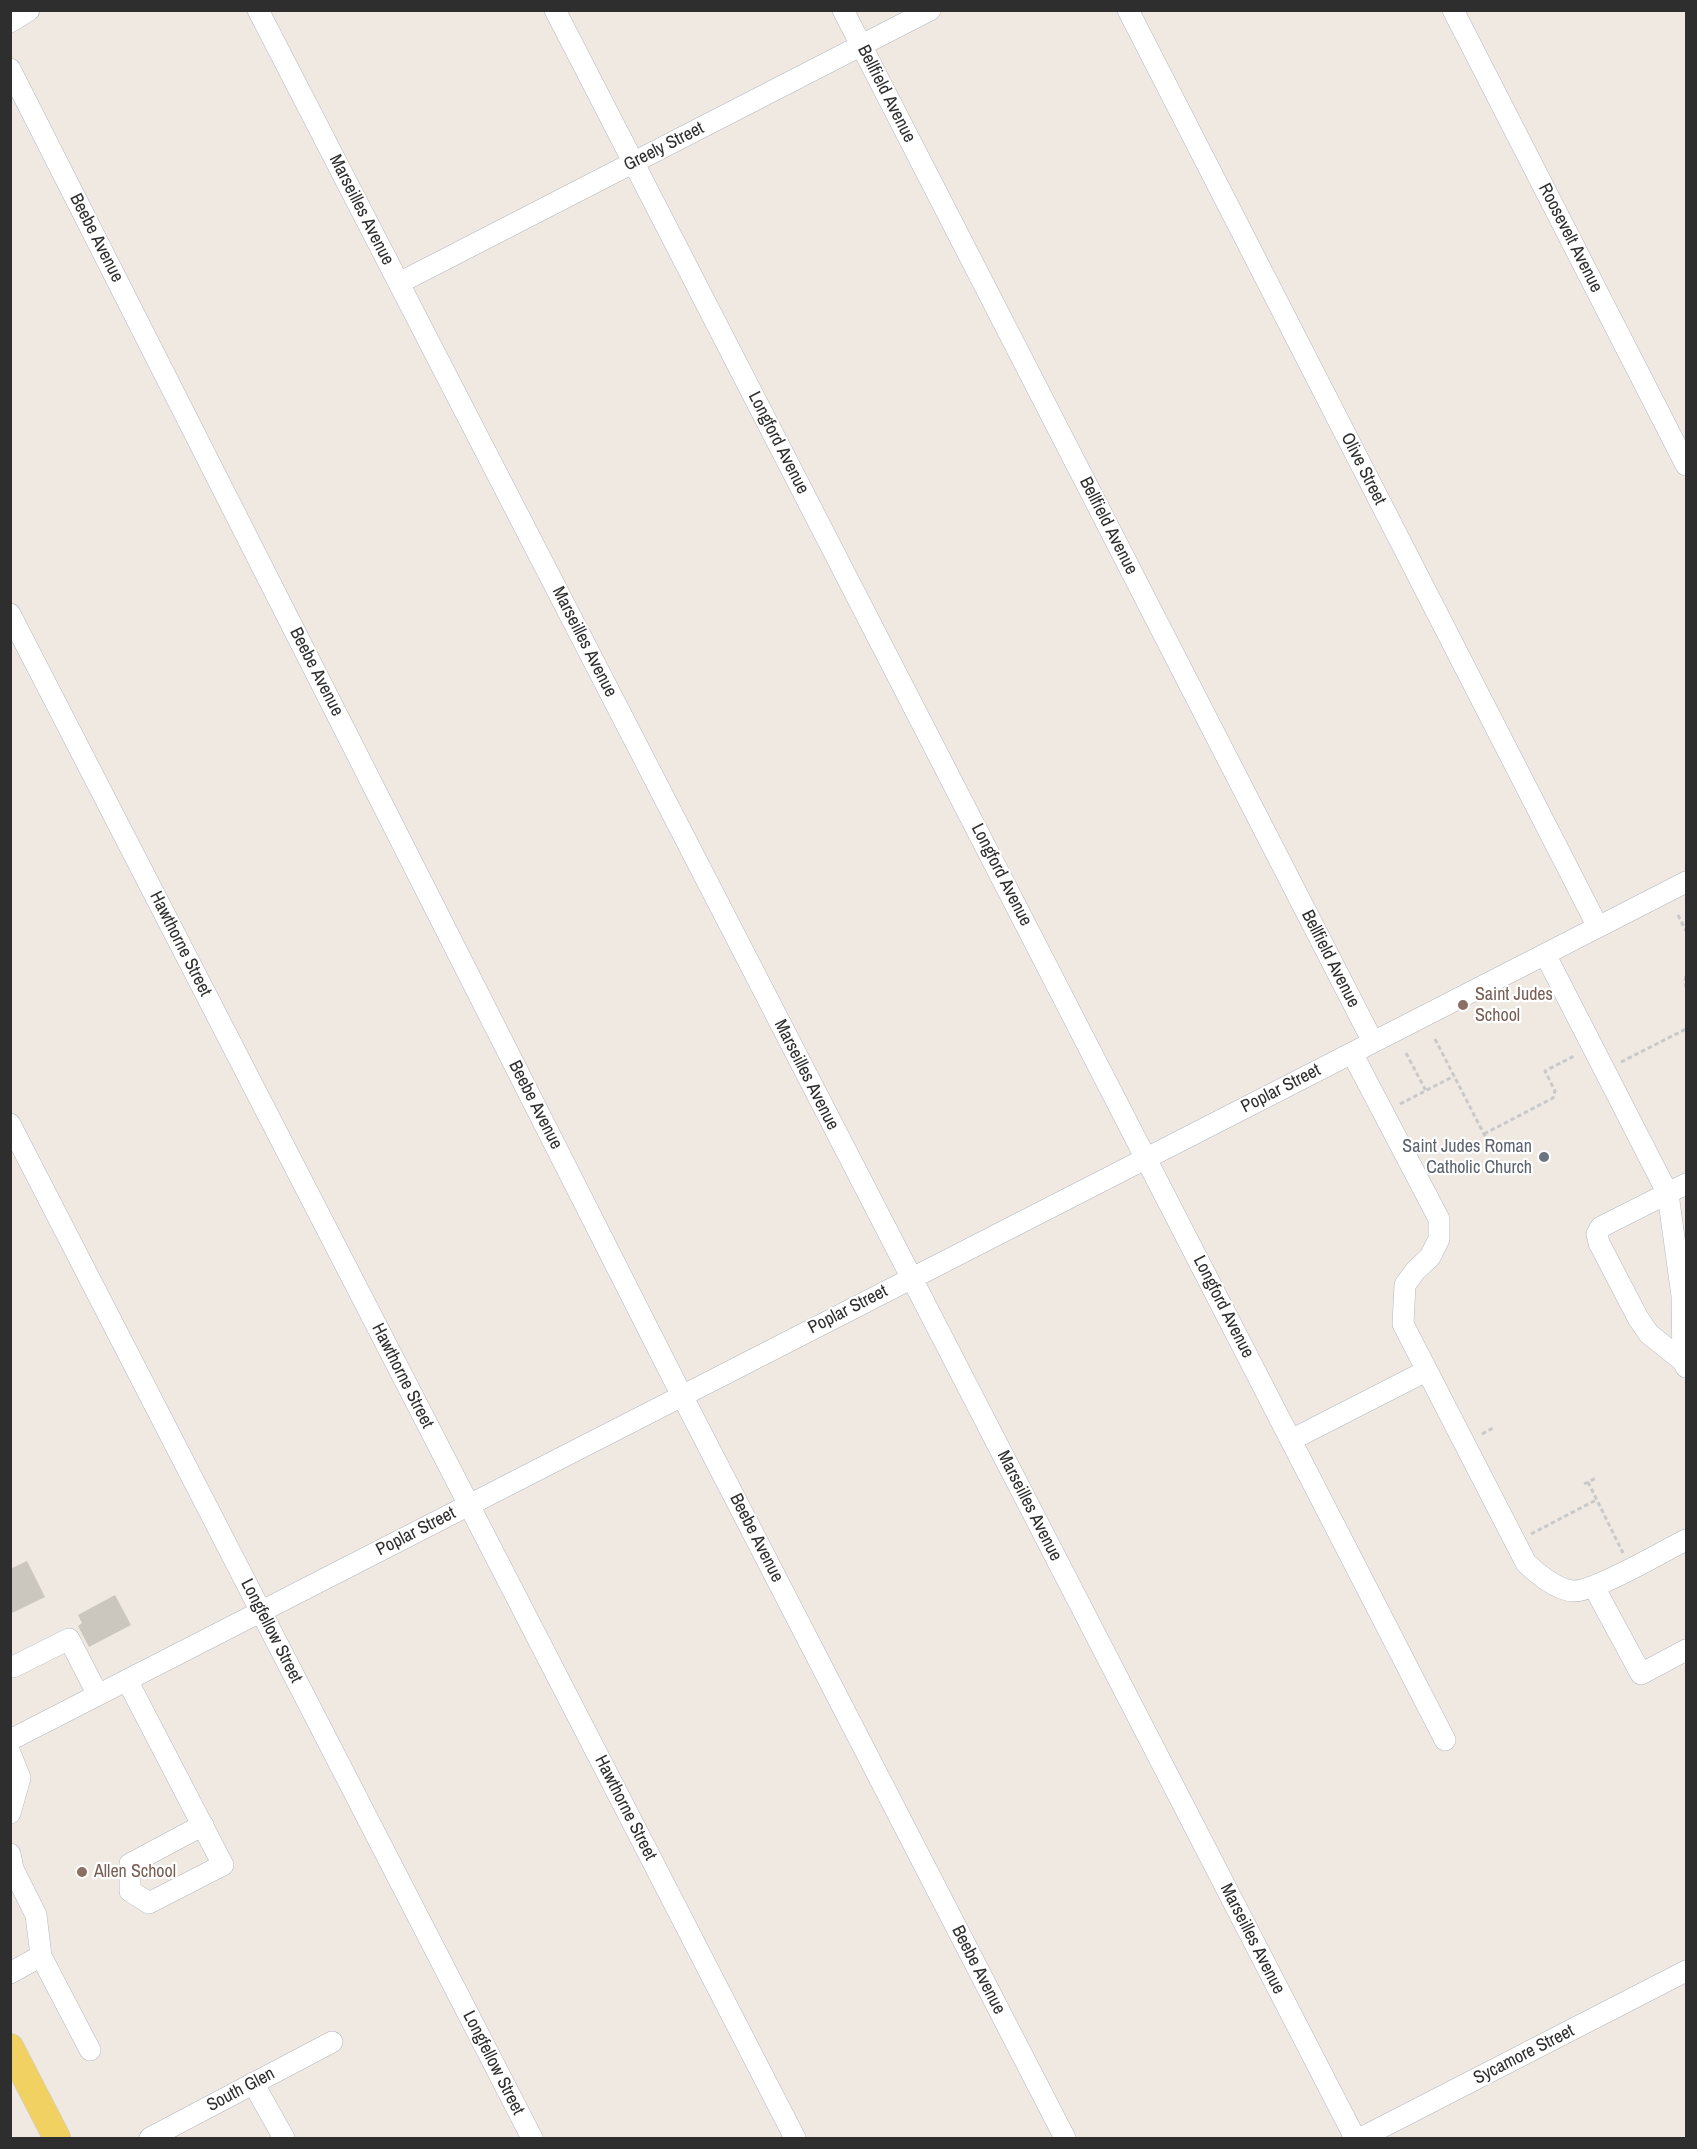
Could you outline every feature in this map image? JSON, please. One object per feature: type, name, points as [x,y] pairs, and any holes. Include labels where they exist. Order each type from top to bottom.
[{"type":"main road","points":[[10,2047],[57,2139]]},
{"type":"street","points":[[10,22],[29,10]]},
{"type":"street","name":"Marseilles Avenue","points":[[258,10],[1355,2139]]},
{"type":"street","name":"Longford Avenue","points":[[555,10],[1445,1740]]},
{"type":"street","name":"Bellfield Avenue","points":[[843,10],[1373,1042]]},
{"type":"street","name":"Greely Street","points":[[399,283],[930,10]]},
{"type":"street","name":"Olive Street","points":[[1128,10],[1598,927]]},
{"type":"street","name":"Roosevelt Avenue","points":[[1454,10],[1686,465]]},
{"type":"street","name":"Beebe Avenue","points":[[10,69],[682,1395],[1065,2139]]},
{"type":"street","name":"Hawthorne Street","points":[[10,614],[795,2139]]},
{"type":"street","name":"Poplar Street","points":[[10,1740],[1686,882]]},
{"type":"street","points":[[1545,954],[1677,1189],[1685,1364]]},
{"type":"street","points":[[1352,1053],[1439,1219],[1439,1239],[1430,1257],[1405,1285],[1403,1324],[1526,1563],[1539,1575],[1572,1591],[1594,1587],[1686,1540]]},
{"type":"street","name":"Longfellow Street","points":[[10,1124],[532,2139]]},
{"type":"street","points":[[1677,1189],[1601,1227],[1597,1234],[1599,1244],[1648,1334],[1685,1364]]},
{"type":"street","points":[[1292,1440],[1426,1371]]},
{"type":"street","points":[[1594,1587],[1641,1674],[1686,1650]]},
{"type":"street","points":[[13,1667],[69,1639],[98,1695]]},
{"type":"street","points":[[127,1680],[203,1825]]},
{"type":"street","points":[[10,1753],[20,1778],[10,1813]]},
{"type":"street","points":[[10,1854],[13,1869],[36,1915],[41,1956],[90,2050]]},
{"type":"street","points":[[10,1973],[41,1956]]},
{"type":"street","name":"Sycamore Street","points":[[1361,2139],[1686,1971]]},
{"type":"street","name":"South Glen","points":[[150,2139],[332,2042]]},
{"type":"street","points":[[253,2083],[284,2139]]},
{"type":"path","points":[[1678,915],[1686,931]]},
{"type":"path","points":[[1686,976],[1686,988]]},
{"type":"path","points":[[1613,1066],[1686,1029]]},
{"type":"path","points":[[1435,1039],[1487,1140]]},
{"type":"path","points":[[1406,1053],[1426,1091]]},
{"type":"path","points":[[1484,1134],[1553,1098],[1555,1091],[1545,1071],[1578,1054]]},
{"type":"path","points":[[1399,1104],[1454,1076]]},
{"type":"path","points":[[1596,1478],[1586,1483],[1626,1558]]},
{"type":"path","points":[[1527,1536],[1596,1500]]},
{"type":"building","points":[[27,1561],[45,1597],[10,1614],[10,1569]]},
{"type":"building","points":[[115,1595],[131,1625],[89,1647],[78,1626],[82,1623],[78,1615]]},
{"type":"place","name":"Saint Judes School","points":[[1463,1005]]},
{"type":"place","name":"Saint Judes Roman Catholic Church","points":[[1544,1157]]},
{"type":"place","name":"Allen School","points":[[82,1872]]}]
